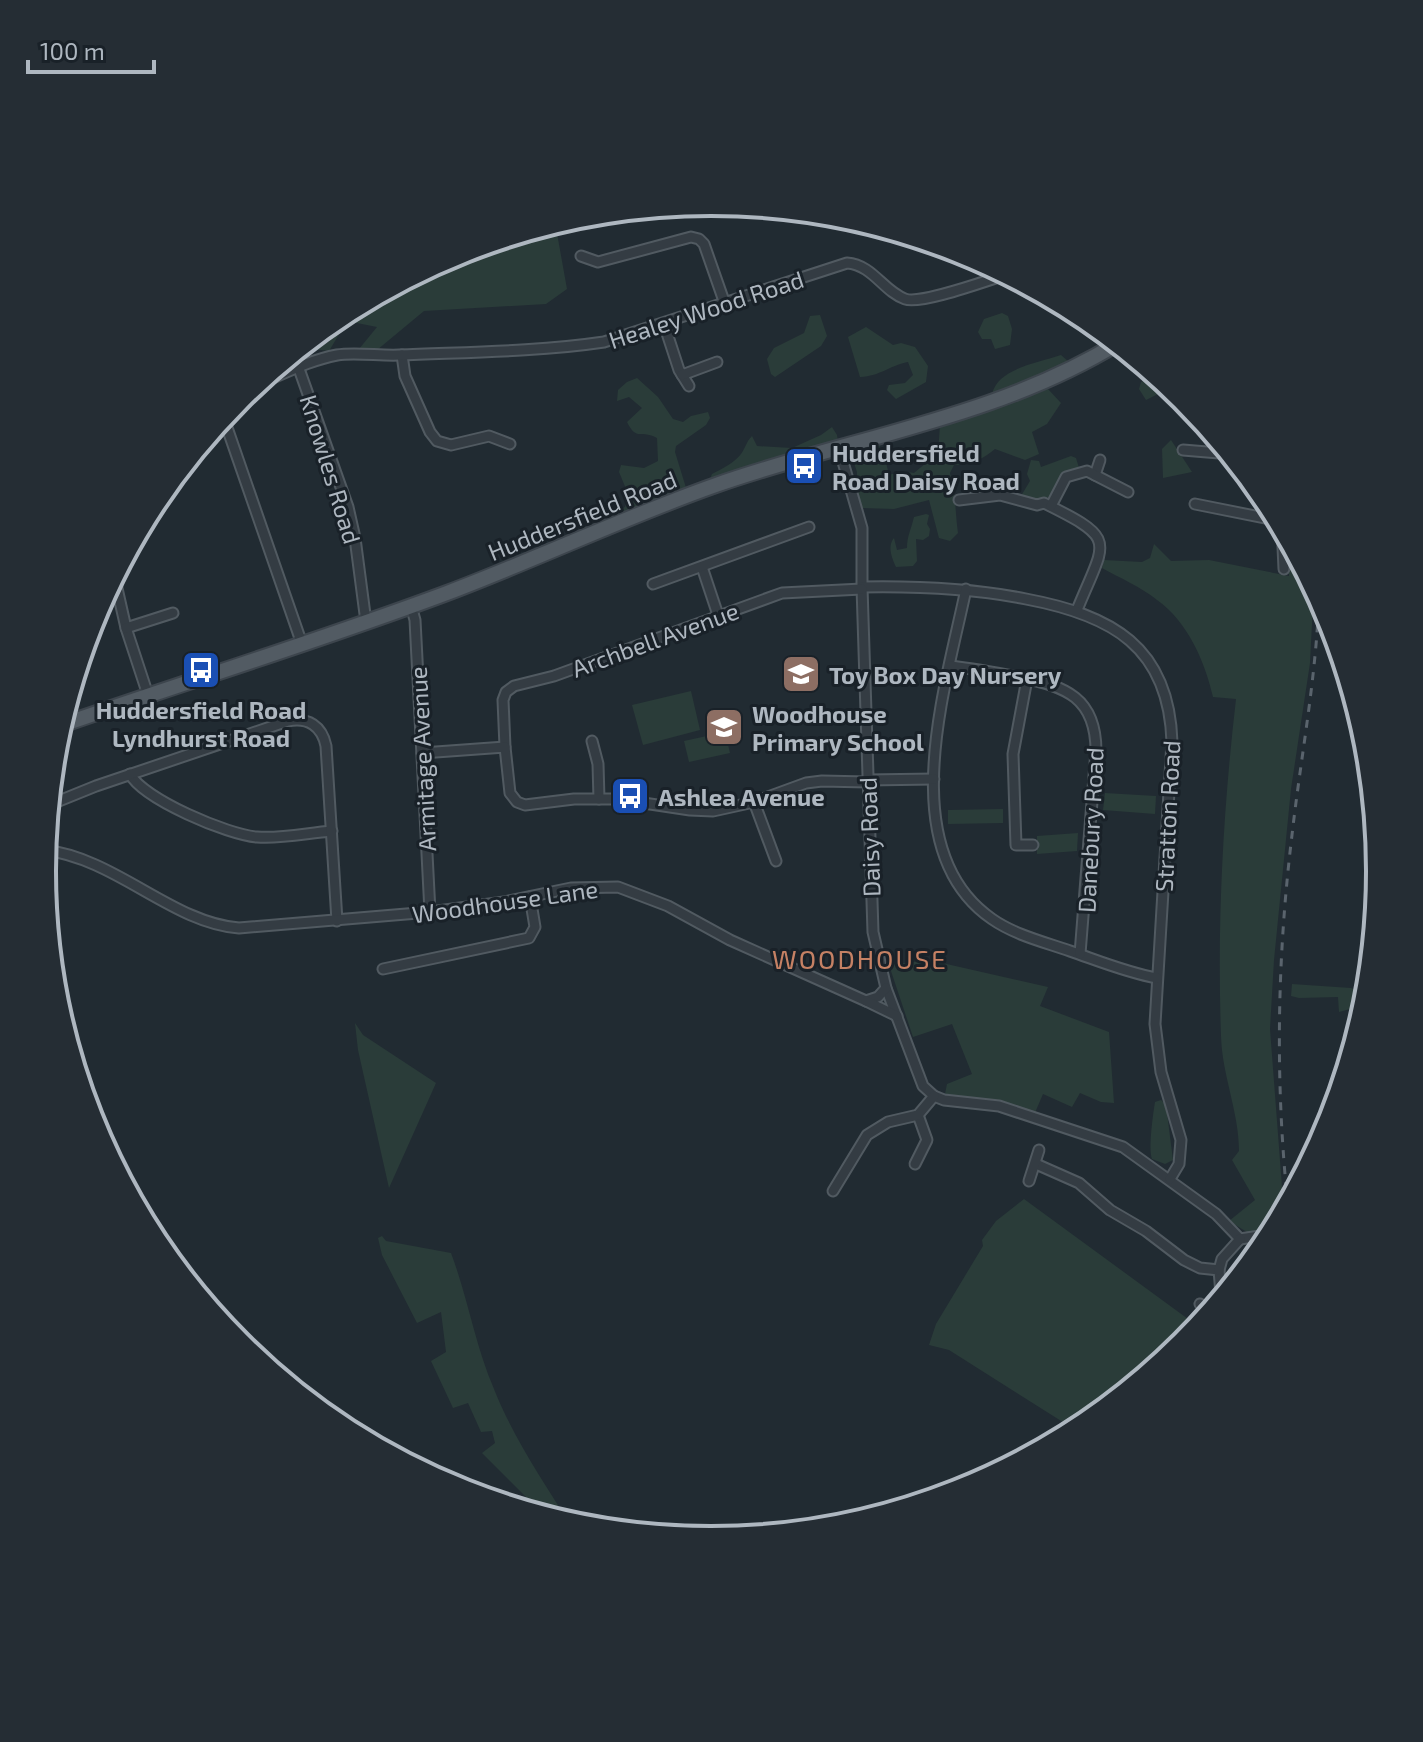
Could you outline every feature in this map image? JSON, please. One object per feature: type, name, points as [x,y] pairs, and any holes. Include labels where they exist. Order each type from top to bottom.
[{"type":"main road","name":"Huddersfield Road","points":[[74,721],[411,606],[716,485],[1006,398],[1070,370],[1108,349]]},
{"type":"street","points":[[580,267],[585,258],[598,262],[697,238],[705,246],[725,304]]},
{"type":"street","name":"Healey Wood Road","points":[[286,372],[340,354],[402,355],[572,347],[620,339],[847,263],[860,266],[897,295],[914,301],[992,279]]},
{"type":"street","points":[[664,324],[689,386]]},
{"type":"street","points":[[402,355],[405,376],[433,437],[445,445],[489,436],[510,444]]},
{"type":"street","points":[[682,375],[717,362]]},
{"type":"street","name":"Knowles Road","points":[[295,367],[348,507],[366,622]]},
{"type":"street","points":[[228,429],[302,644]]},
{"type":"street","name":"Daisy Road","points":[[839,448],[862,528],[872,920],[886,988]]},
{"type":"street","points":[[1183,450],[1213,449]]},
{"type":"street","points":[[1095,475],[1100,460]]},
{"type":"street","points":[[1051,506],[1066,477],[1087,471],[1128,492]]},
{"type":"street","points":[[959,500],[1000,495],[1037,505],[1044,503],[1090,527],[1101,544],[1101,551],[1077,610]]},
{"type":"street","points":[[1195,504],[1265,519]]},
{"type":"street","points":[[653,584],[809,527]]},
{"type":"street","points":[[1283,550],[1284,569]]},
{"type":"street","points":[[702,567],[718,615]]},
{"type":"street","name":"Stratton Road","points":[[862,588],[966,589],[1077,610],[1114,628],[1140,650],[1155,674],[1171,721],[1172,752],[1155,1024],[1161,1072],[1181,1140],[1181,1158],[1170,1179]]},
{"type":"street","name":"Archbell Avenue","points":[[505,747],[502,707],[505,694],[510,689],[788,592],[862,588]]},
{"type":"street","points":[[966,589],[937,732],[934,779],[940,846],[952,874],[967,897],[1009,929],[1157,978]]},
{"type":"street","points":[[118,594],[148,695]]},
{"type":"street","name":"Armitage Avenue","points":[[411,606],[415,620],[430,912]]},
{"type":"street","points":[[126,628],[173,613]]},
{"type":"street","name":"Danebury Road","points":[[951,666],[1051,683],[1074,696],[1090,717],[1095,733],[1080,954]]},
{"type":"street","points":[[1027,679],[1013,750],[1014,809],[1016,845],[1033,845]]},
{"type":"street","points":[[60,801],[288,721],[303,720],[316,726],[325,740],[337,921]]},
{"type":"street","points":[[592,741],[598,768],[599,799]]},
{"type":"street","points":[[422,753],[505,747],[509,789],[518,803],[528,805],[599,799],[639,801],[701,811],[724,810],[806,783],[934,779]]},
{"type":"street","points":[[130,774],[143,791],[231,832],[261,837],[332,831]]},
{"type":"street","points":[[754,802],[776,861]]},
{"type":"street","name":"Woodhouse Lane","points":[[56,853],[93,862],[201,918],[221,925],[249,927],[430,912],[580,887],[625,889],[668,906],[730,940],[897,1016]]},
{"type":"street","points":[[383,969],[529,938],[535,927],[530,897]]},
{"type":"street","points":[[866,1001],[878,997],[886,988],[923,1086],[934,1096],[999,1106],[1111,1142],[1136,1154],[1170,1179],[1216,1214],[1240,1239]]},
{"type":"street","points":[[833,1191],[871,1132],[888,1122],[918,1115],[934,1096]]},
{"type":"street","points":[[918,1115],[927,1140],[917,1161],[926,1170]]},
{"type":"street","points":[[1029,1181],[1039,1150]]},
{"type":"street","points":[[1036,1164],[1079,1183],[1110,1210],[1146,1231],[1184,1260],[1200,1268],[1219,1270]]},
{"type":"street","points":[[1220,1284],[1222,1259],[1240,1239],[1256,1237]]},
{"type":"green space","points":[[557,234],[567,289],[546,304],[424,311],[377,350],[359,349],[377,327],[353,322],[384,303],[461,265]]},
{"type":"green space","points":[[1002,313],[1008,316],[1012,329],[1010,345],[995,349],[991,339],[982,339],[978,332],[984,319]]},
{"type":"green space","points":[[820,315],[827,336],[821,346],[775,377],[771,374],[767,359],[774,348],[804,333],[810,316]]},
{"type":"green space","points":[[866,327],[893,345],[901,343],[915,347],[928,366],[926,382],[896,399],[887,390],[889,385],[905,383],[913,375],[908,362],[860,377],[848,337]]},
{"type":"green space","points":[[342,330],[329,351],[315,349]]},
{"type":"green space","points":[[1061,355],[1069,366],[992,394],[996,385],[1010,372]]},
{"type":"green space","points":[[637,378],[658,397],[673,419],[683,422],[691,416],[708,412],[710,418],[706,425],[676,446],[687,491],[616,518],[615,512],[625,507],[629,496],[619,472],[621,465],[644,468],[658,461],[657,438],[634,432],[627,422],[642,408],[629,397],[617,401],[618,390]]},
{"type":"green space","points":[[1146,380],[1160,393],[1146,400],[1139,389],[1141,382]]},
{"type":"green space","points":[[1048,389],[1061,403],[1047,424],[1032,432],[1039,454],[1025,460],[995,449],[976,461],[954,465],[950,473],[958,533],[950,541],[939,538],[929,500],[894,509],[862,508],[857,500],[857,472],[850,451],[878,443],[889,475],[902,471],[914,473],[938,453],[940,425],[993,410]]},
{"type":"green space","points":[[832,427],[838,442],[710,479],[712,474],[738,457],[752,436],[757,446],[792,448]]},
{"type":"green space","points":[[1171,440],[1192,472],[1163,478],[1162,449]]},
{"type":"green space","points":[[1071,456],[1076,458],[1079,468],[1062,474],[1050,496],[1042,500],[1021,496],[1030,481],[1027,474],[1031,460],[1039,461],[1041,467]]},
{"type":"green space","points":[[929,515],[929,536],[923,540],[916,539],[917,561],[913,566],[896,567],[891,552],[892,541],[894,538],[897,550],[907,548],[914,517]]},
{"type":"green space","points":[[1154,544],[1171,561],[1209,560],[1289,576],[1289,561],[1313,611],[1310,663],[1291,789],[1270,1029],[1282,1192],[1259,1232],[1250,1234],[1229,1221],[1255,1200],[1232,1160],[1239,1151],[1238,1136],[1221,1036],[1222,867],[1236,699],[1213,697],[1194,644],[1168,609],[1144,591],[1102,568],[1104,560],[1142,562],[1150,558]]},
{"type":"green space","points":[[691,691],[700,730],[643,745],[632,705]]},
{"type":"green space","points":[[725,732],[730,753],[689,762],[684,741]]},
{"type":"green space","points":[[1105,793],[1156,796],[1155,814],[1103,810]]},
{"type":"green space","points":[[1003,809],[1003,823],[948,824],[948,810]]},
{"type":"green space","points":[[1078,833],[1077,851],[1037,854],[1037,836]]},
{"type":"green space","points":[[929,960],[1048,987],[1040,1006],[1109,1032],[1114,1103],[1101,1102],[1080,1093],[1072,1107],[1043,1094],[1034,1115],[995,1101],[945,1094],[947,1084],[972,1074],[952,1024],[913,1037],[889,965]]},
{"type":"green space","points":[[1292,984],[1355,990],[1352,1008],[1339,1012],[1338,997],[1291,996]]},
{"type":"green space","points":[[355,1023],[363,1035],[436,1083],[389,1188],[358,1050]]},
{"type":"green space","points":[[1161,1100],[1166,1105],[1173,1160],[1165,1164],[1152,1159],[1151,1154],[1155,1102]]},
{"type":"green space","points":[[1024,1199],[1189,1320],[1144,1364],[1065,1423],[949,1350],[929,1345],[936,1324],[983,1246],[982,1240],[996,1221]]},
{"type":"green space","points":[[382,1236],[386,1241],[451,1253],[487,1372],[510,1424],[560,1508],[525,1499],[482,1453],[495,1443],[492,1431],[481,1432],[468,1403],[453,1408],[431,1361],[446,1352],[441,1312],[417,1323],[382,1255],[378,1238]]},
{"type":"railway","points":[[1286,1185],[1280,1067],[1283,928],[1318,623]]},
{"type":"place","name":"Huddersfield Road Daisy Road","points":[[804,466]]},
{"type":"place","name":"Huddersfield Road Lyndhurst Road","points":[[201,670]]},
{"type":"place","name":"Toy Box Day Nursery","points":[[801,674]]},
{"type":"place","name":"Woodhouse Primary School","points":[[724,727]]},
{"type":"place","name":"Ashlea Avenue","points":[[630,796]]},
{"type":"district","name":"WOODHOUSE","points":[[860,958]]}]
